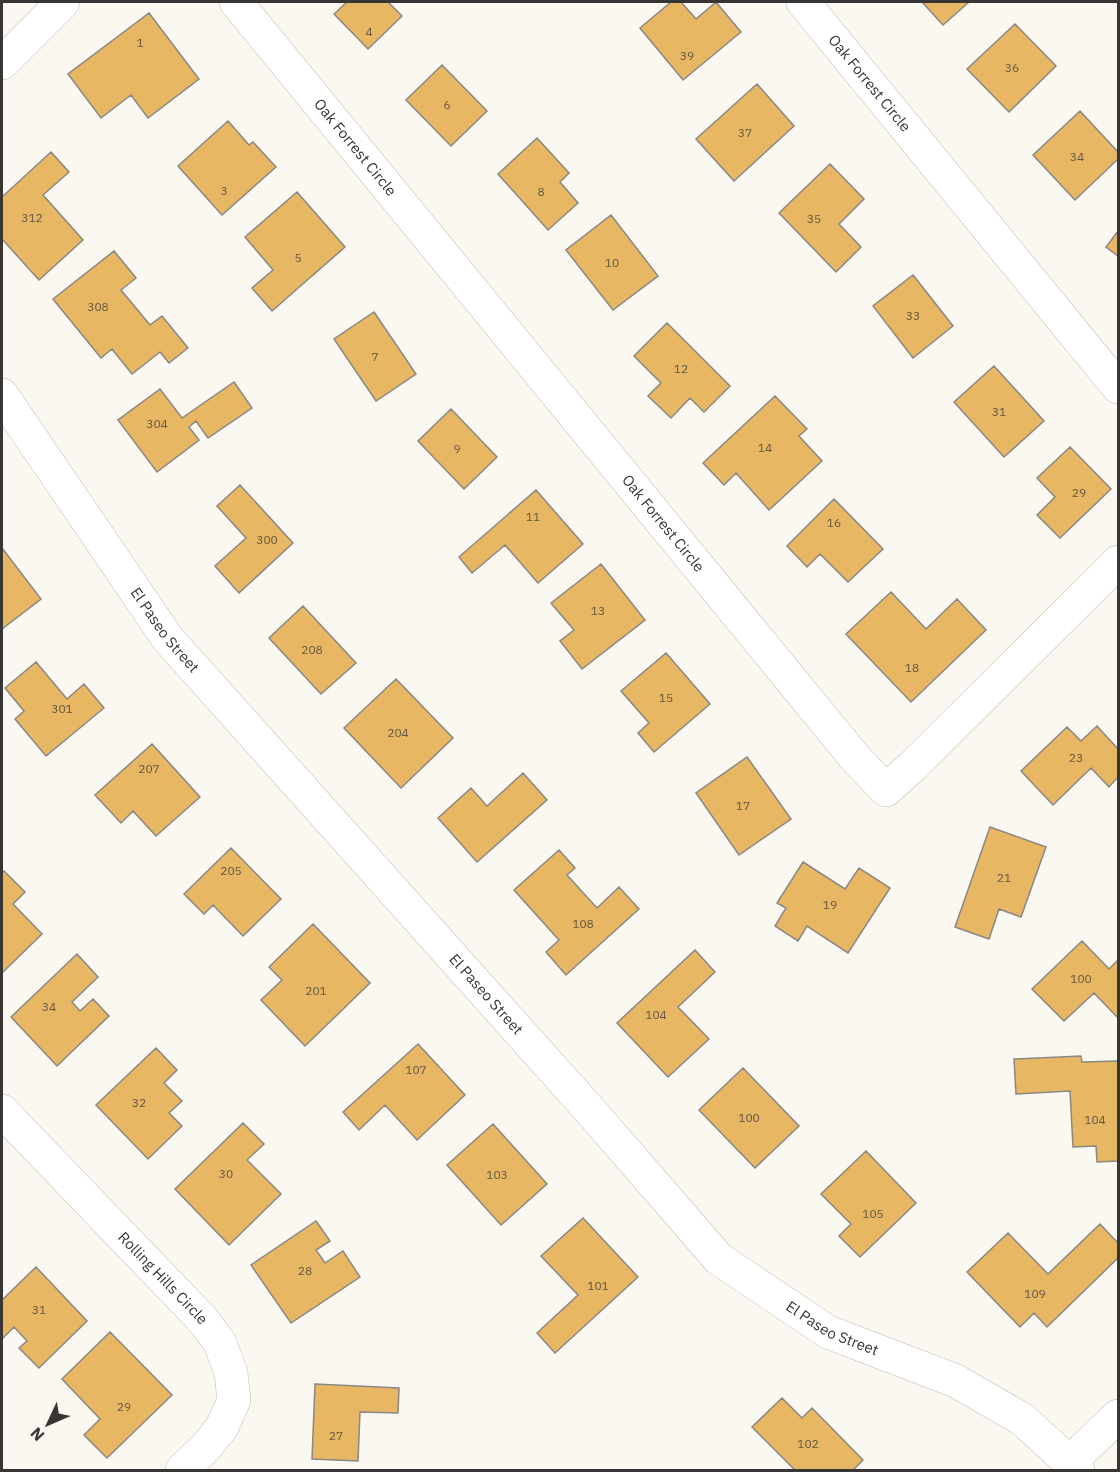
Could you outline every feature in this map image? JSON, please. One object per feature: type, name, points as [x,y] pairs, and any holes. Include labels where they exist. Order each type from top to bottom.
[{"type":"street","points":[[2,63],[63,2]]},
{"type":"street","name":"Oak Forrest Circle","points":[[236,2],[856,759],[886,790],[915,765],[1119,562]]},
{"type":"street","name":"Oak Forrest Circle","points":[[803,2],[1119,387]]},
{"type":"street","name":"El Paseo Street","points":[[2,395],[168,639],[719,1258],[828,1332],[956,1382],[1022,1419],[1074,1466]]},
{"type":"street","name":"Rolling Hills Circle","points":[[2,1111],[203,1320],[220,1343],[231,1373],[234,1400],[222,1427],[206,1447],[182,1470]]},
{"type":"street","points":[[1074,1466],[1119,1416]]},
{"type":"building","points":[[347,2],[388,2],[402,16],[368,49],[334,14]]},
{"type":"building","points":[[671,2],[681,2],[696,19],[716,2],[741,32],[683,80],[640,28]]},
{"type":"building","points":[[922,2],[969,2],[943,25]]},
{"type":"building","points":[[149,13],[199,79],[148,118],[131,95],[101,118],[68,74]]},
{"type":"building","points":[[1015,24],[1056,66],[1009,112],[967,69]]},
{"type":"building","points":[[442,65],[487,111],[451,146],[406,100]]},
{"type":"building","points":[[757,84],[794,126],[734,181],[696,139]]},
{"type":"building","points":[[1080,111],[1118,152],[1118,159],[1075,200],[1033,155]]},
{"type":"building","points":[[228,121],[249,145],[253,142],[276,167],[222,215],[178,166]]},
{"type":"building","points":[[537,138],[569,173],[560,182],[578,203],[548,230],[498,174]]},
{"type":"building","points":[[51,152],[69,172],[43,195],[83,240],[39,280],[2,239],[2,197]]},
{"type":"building","points":[[830,164],[864,199],[839,224],[861,247],[836,272],[779,213]]},
{"type":"building","points":[[297,192],[345,247],[272,311],[252,288],[273,270],[245,237]]},
{"type":"building","points":[[611,215],[658,276],[613,310],[566,250]]},
{"type":"building","points":[[1118,231],[1118,256],[1106,247]]},
{"type":"building","points":[[114,251],[136,278],[121,290],[150,325],[162,316],[188,348],[169,363],[160,352],[132,374],[112,349],[101,358],[53,299]]},
{"type":"building","points":[[913,275],[953,326],[913,358],[873,306]]},
{"type":"building","points":[[374,312],[416,374],[376,401],[334,339]]},
{"type":"building","points":[[667,323],[730,386],[704,412],[690,398],[671,418],[648,396],[661,383],[634,356]]},
{"type":"building","points":[[994,366],[1044,421],[1004,457],[954,402]]},
{"type":"building","points":[[234,382],[252,408],[208,438],[196,421],[189,427],[199,440],[157,472],[118,420],[160,389],[182,418]]},
{"type":"building","points":[[775,396],[807,429],[799,436],[822,461],[769,510],[736,473],[724,485],[703,463]]},
{"type":"building","points":[[451,409],[497,457],[464,489],[418,441]]},
{"type":"building","points":[[1070,447],[1111,489],[1060,538],[1037,515],[1055,497],[1037,478]]},
{"type":"building","points":[[240,485],[293,543],[239,593],[215,566],[246,538],[217,506]]},
{"type":"building","points":[[536,490],[583,544],[538,583],[505,545],[472,573],[459,557]]},
{"type":"building","points":[[834,499],[883,549],[848,582],[820,554],[807,567],[787,546]]},
{"type":"building","points":[[2,548],[41,599],[2,629]]},
{"type":"building","points":[[601,564],[645,620],[582,669],[560,641],[574,630],[551,603]]},
{"type":"building","points":[[891,592],[926,629],[957,599],[986,630],[911,702],[846,634]]},
{"type":"building","points":[[303,606],[356,663],[321,694],[269,638]]},
{"type":"building","points":[[666,653],[710,704],[654,752],[638,733],[649,723],[621,691]]},
{"type":"building","points":[[36,662],[67,699],[84,684],[104,708],[46,756],[15,719],[24,711],[5,688]]},
{"type":"building","points":[[396,679],[453,738],[401,788],[344,728]]},
{"type":"building","points":[[1097,726],[1118,749],[1118,777],[1109,787],[1091,768],[1053,805],[1021,771],[1067,727],[1081,741]]},
{"type":"building","points":[[152,744],[200,797],[156,836],[133,811],[121,823],[95,795]]},
{"type":"building","points":[[747,757],[791,819],[739,855],[696,793]]},
{"type":"building","points":[[523,773],[547,800],[477,862],[438,818],[471,788],[487,806]]},
{"type":"building","points":[[990,827],[1046,847],[1021,917],[999,909],[989,939],[955,927]]},
{"type":"building","points":[[231,848],[281,899],[243,936],[213,905],[204,914],[184,894]]},
{"type":"building","points":[[559,850],[575,868],[567,875],[597,908],[619,887],[639,909],[566,975],[546,952],[559,940],[514,890]]},
{"type":"building","points":[[803,862],[845,889],[859,868],[890,888],[848,953],[807,926],[798,941],[775,926],[786,908],[777,903]]},
{"type":"building","points":[[4,871],[25,892],[13,904],[42,934],[2,973],[2,873]]},
{"type":"building","points":[[313,924],[370,983],[305,1046],[261,1000],[282,980],[269,967]]},
{"type":"building","points":[[1082,941],[1109,969],[1118,960],[1118,1018],[1094,993],[1064,1021],[1032,989]]},
{"type":"building","points":[[695,950],[715,972],[678,1007],[709,1039],[668,1077],[617,1023]]},
{"type":"building","points":[[77,954],[98,977],[72,1002],[80,1011],[93,999],[109,1016],[57,1066],[11,1017]]},
{"type":"building","points":[[418,1044],[465,1095],[417,1140],[385,1105],[359,1130],[343,1112]]},
{"type":"building","points":[[156,1048],[177,1070],[164,1083],[182,1101],[169,1113],[182,1126],[148,1159],[96,1105]]},
{"type":"building","points":[[1081,1056],[1082,1062],[1118,1061],[1118,1161],[1097,1162],[1096,1146],[1073,1147],[1070,1091],[1016,1094],[1014,1059]]},
{"type":"building","points":[[743,1068],[799,1126],[755,1168],[699,1110]]},
{"type":"building","points":[[243,1123],[264,1144],[247,1160],[281,1194],[229,1245],[175,1189]]},
{"type":"building","points":[[493,1124],[547,1184],[501,1225],[447,1165]]},
{"type":"building","points":[[866,1151],[916,1203],[860,1257],[839,1236],[851,1224],[821,1194]]},
{"type":"building","points":[[583,1218],[638,1277],[555,1353],[537,1333],[578,1295],[541,1256]]},
{"type":"building","points":[[316,1221],[330,1241],[316,1250],[325,1263],[343,1251],[360,1277],[291,1323],[251,1265]]},
{"type":"building","points":[[1100,1224],[1118,1243],[1118,1258],[1047,1327],[1034,1313],[1020,1327],[967,1272],[1008,1233],[1048,1274]]},
{"type":"building","points":[[36,1267],[87,1321],[39,1368],[19,1348],[27,1341],[14,1327],[2,1339],[2,1300]]},
{"type":"building","points":[[110,1332],[172,1395],[107,1458],[84,1435],[100,1419],[62,1379]]},
{"type":"building","points":[[315,1384],[399,1388],[398,1413],[360,1412],[358,1461],[312,1459]]},
{"type":"building","points":[[782,1398],[802,1418],[812,1408],[863,1460],[853,1470],[795,1470],[752,1427]]}]
